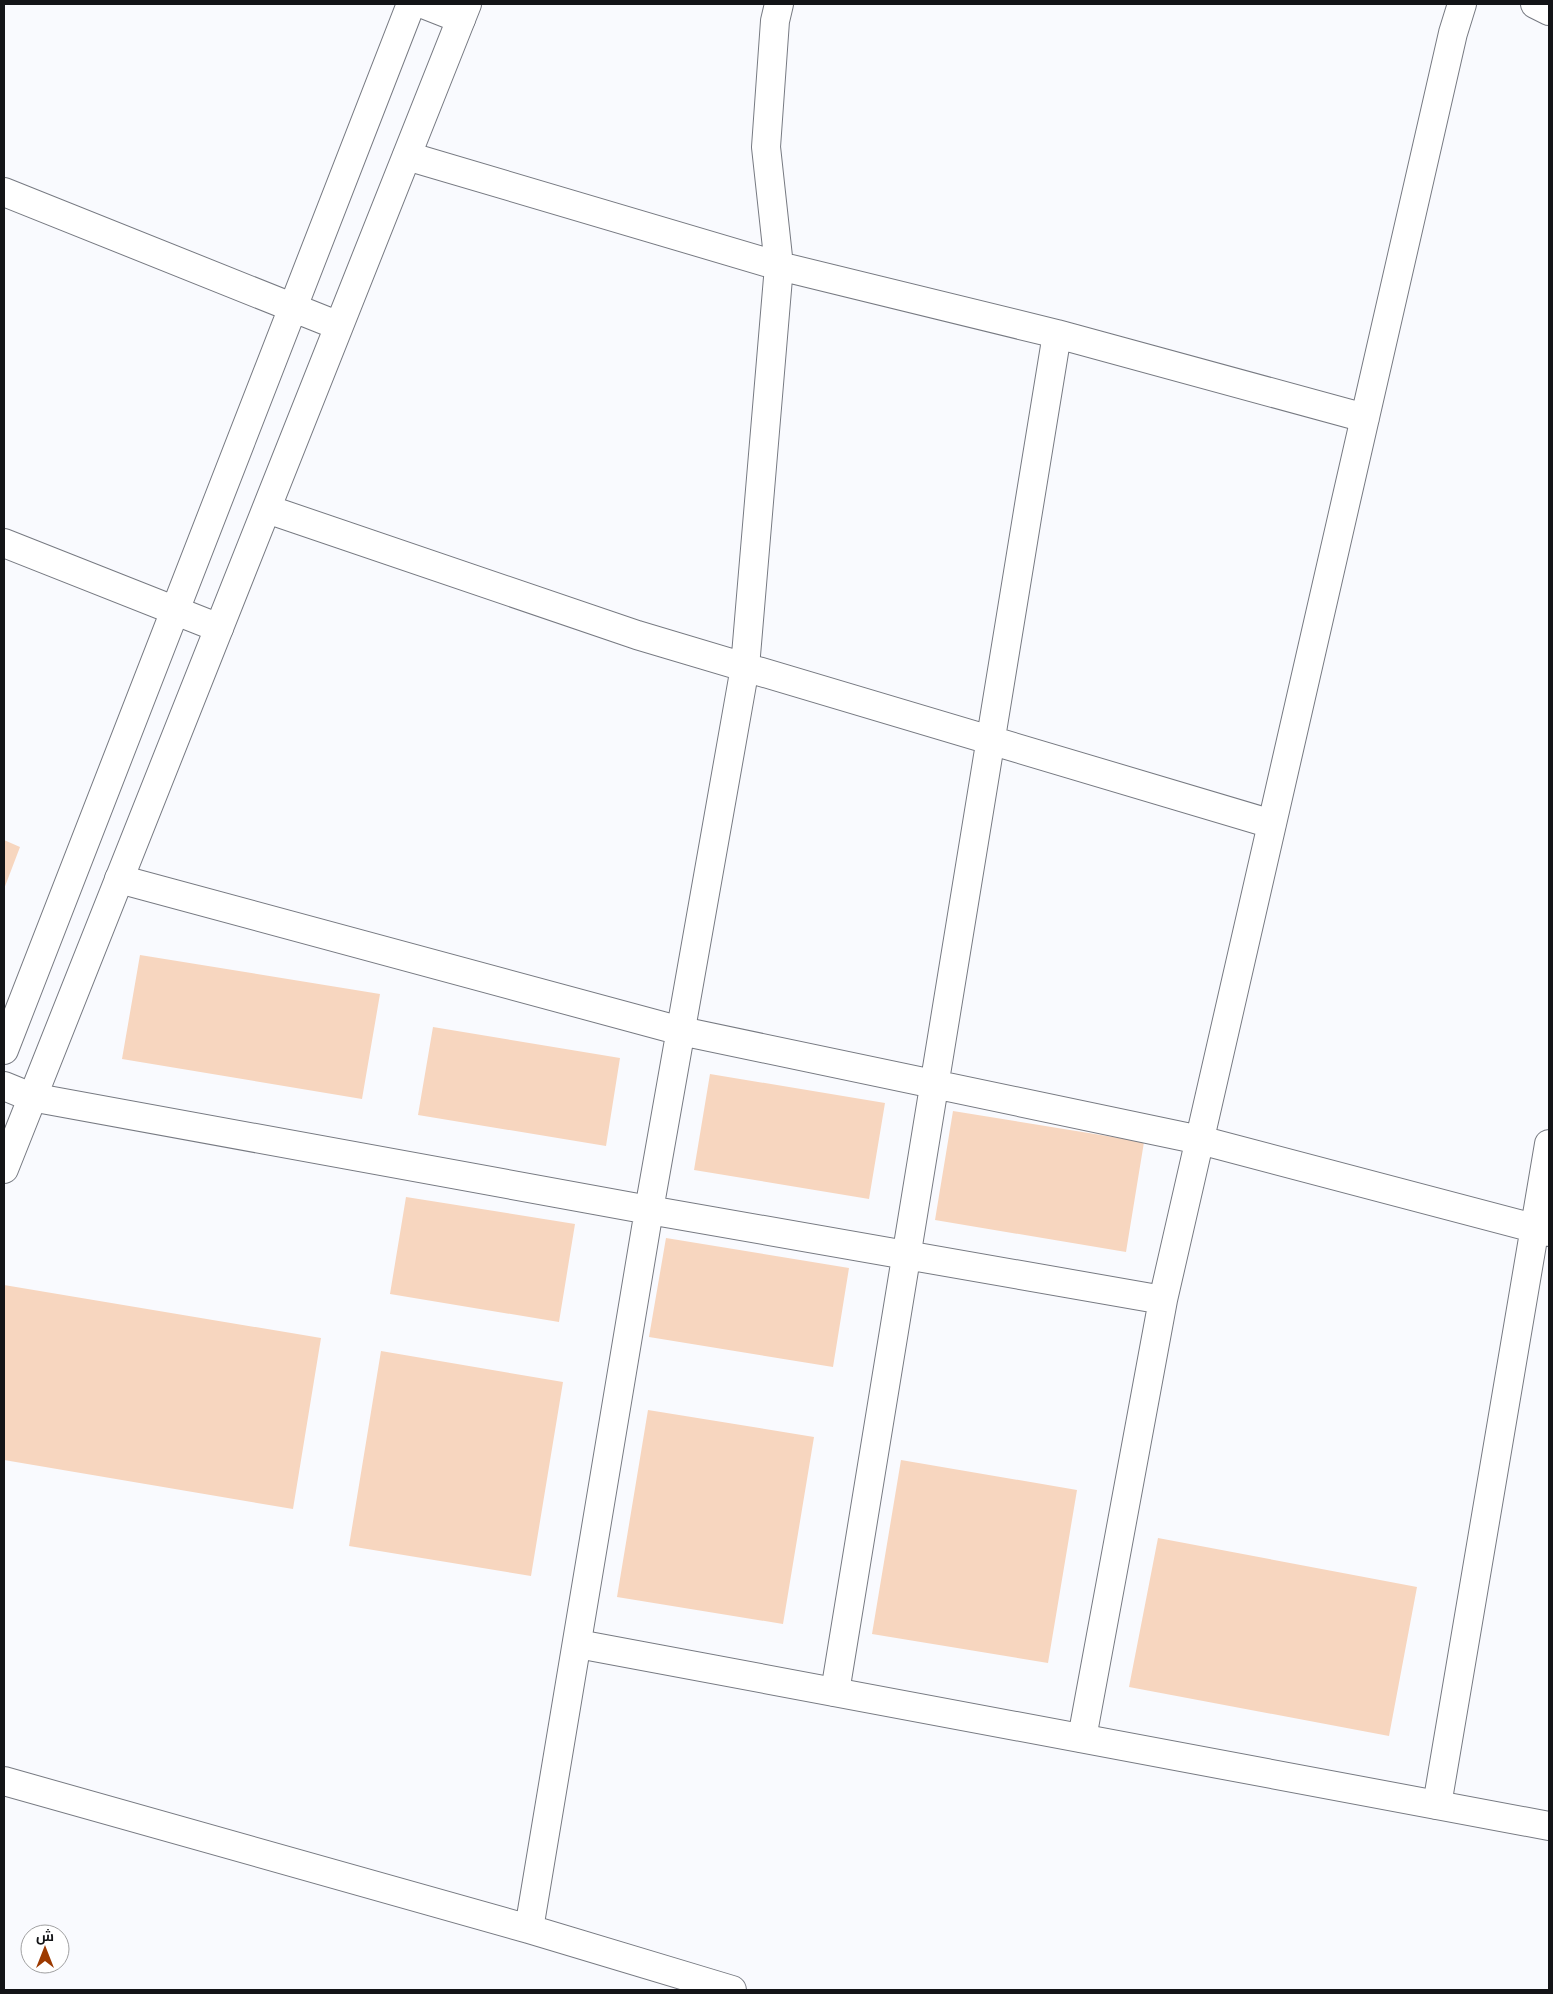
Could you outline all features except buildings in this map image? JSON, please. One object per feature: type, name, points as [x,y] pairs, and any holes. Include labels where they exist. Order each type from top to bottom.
[{"type":"street","points":[[4,1050],[411,4]]},
{"type":"street","points":[[4,1169],[464,11],[423,4]]},
{"type":"street","points":[[529,1929],[744,667],[780,266],[766,147],[775,22],[779,4]]},
{"type":"street","points":[[1082,1738],[1163,1300],[1453,33],[1462,4]]},
{"type":"street","points":[[1536,4],[1549,11]]},
{"type":"street","points":[[407,156],[780,266],[1057,334],[1365,418]]},
{"type":"street","points":[[4,192],[339,326]]},
{"type":"street","points":[[835,1692],[1057,334]]},
{"type":"street","points":[[267,509],[637,635],[1272,824]]},
{"type":"street","points":[[4,543],[219,628]]},
{"type":"street","points":[[118,878],[681,1031],[1200,1140],[1542,1230]]},
{"type":"street","points":[[4,1086],[31,1097],[650,1210],[1163,1300]]},
{"type":"street","points":[[1437,1805],[1542,1230],[1549,1144]]},
{"type":"street","points":[[578,1644],[1549,1826]]},
{"type":"street","points":[[4,1781],[529,1929],[732,1990]]}]
